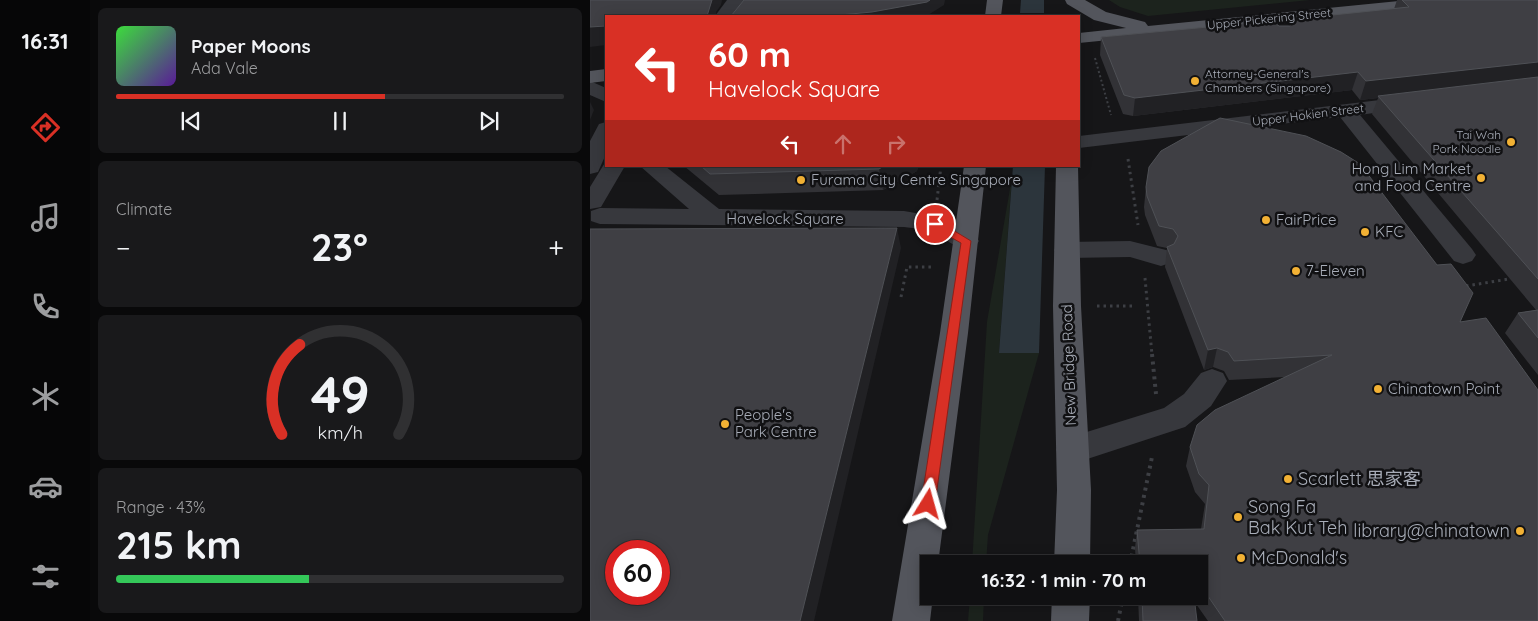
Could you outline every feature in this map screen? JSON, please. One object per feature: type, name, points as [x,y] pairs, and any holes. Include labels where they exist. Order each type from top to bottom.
[{"type":"main road","points":[[993,15],[995,0]]},
{"type":"main road","points":[[1073,0],[1100,16],[1158,30]]},
{"type":"main road","name":"Upper Pickering Street","points":[[1080,38],[1460,0]]},
{"type":"main road","points":[[590,77],[605,76]]},
{"type":"main road","points":[[911,621],[976,167]]},
{"type":"main road","name":"New Bridge Road","points":[[1067,167],[1067,250],[1074,490],[1072,555]]},
{"type":"main road","points":[[1070,621],[1071,605]]},
{"type":"street","points":[[724,15],[736,0]]},
{"type":"street","points":[[1264,19],[1280,38]]},
{"type":"street","points":[[590,87],[605,95]]},
{"type":"street","name":"Upper Hokien Street","points":[[1080,142],[1434,100]]},
{"type":"street","points":[[1346,111],[1463,255]]},
{"type":"street","points":[[590,167],[605,130]]},
{"type":"street","points":[[593,211],[614,167]]},
{"type":"street","points":[[652,167],[714,218]]},
{"type":"street","name":"Havelock Square","points":[[593,211],[714,218],[904,219],[935,224],[966,241]]},
{"type":"street","points":[[1067,250],[1130,249],[1152,255]]},
{"type":"street","points":[[1072,450],[1159,424],[1188,410],[1206,391],[1212,381]]},
{"type":"path","points":[[935,224],[941,167]]},
{"type":"path","points":[[1132,555],[1159,424],[1152,255]]},
{"type":"path","points":[[901,297],[907,267],[934,267]]},
{"type":"path","points":[[1464,287],[1509,279]]},
{"type":"path","points":[[1118,621],[1121,605]]},
{"type":"shaded area","points":[[1021,0],[1044,0],[1044,13],[1020,13]]},
{"type":"shaded area","points":[[1109,0],[1310,0],[1148,16],[1120,7]]},
{"type":"shaded area","points":[[1013,167],[1045,167],[1039,353],[999,353]]},
{"type":"shaded area","points":[[1012,177],[999,353],[1039,353],[988,535],[987,555],[973,555],[987,322]]},
{"type":"shaded area","points":[[969,605],[984,605],[983,621],[968,621]]},
{"type":"building","points":[[590,0],[712,0],[707,15],[605,15],[605,26],[590,27]]},
{"type":"building","points":[[744,0],[930,0],[872,12],[840,15],[732,15]]},
{"type":"building","points":[[1402,0],[1538,0],[1538,62],[1366,81],[1358,72],[1135,98],[1124,95],[1101,37],[1272,21],[1279,26],[1290,26],[1294,19],[1409,7]]},
{"type":"building","name":"Hong Lim Market and Food Centre","points":[[1538,77],[1538,279],[1378,96]]},
{"type":"building","name":"Chinatown Point","points":[[1220,118],[1306,136],[1341,152],[1360,164],[1437,265],[1451,264],[1473,293],[1460,322],[1486,318],[1538,390],[1538,621],[1225,621],[1208,596],[1208,555],[1139,555],[1137,530],[1204,529],[1209,485],[1199,474],[1190,447],[1197,425],[1215,410],[1332,355],[1234,361],[1228,352],[1217,348],[1208,350],[1167,247],[1174,244],[1178,236],[1173,229],[1159,226],[1147,196],[1146,187],[1149,167],[1161,151]]},
{"type":"building","points":[[702,167],[882,167],[879,169],[710,174]]},
{"type":"building","name":"People's Park Centre","points":[[897,228],[800,621],[590,621],[590,229]]},
{"type":"building","points":[[1538,310],[1538,338],[1518,313]]},
{"type":"building","points":[[1142,605],[1195,605],[1197,621],[1143,621]]},
{"type":"place","name":"Attorney-General's Chambers (Singapore)","points":[[1195,81]]},
{"type":"place","name":"Tai Wah Pork Noodle","points":[[1511,142]]},
{"type":"place","name":"Hong Lim Market and Food Centre","points":[[1481,178]]},
{"type":"place","name":"Furama City Centre Singapore","points":[[801,180]]},
{"type":"place","name":"FairPrice","points":[[1266,220]]},
{"type":"place","name":"KFC","points":[[1365,232]]},
{"type":"place","name":"7-Eleven","points":[[1296,271]]},
{"type":"place","name":"Chinatown Point","points":[[1378,389]]},
{"type":"place","name":"People's Park Centre","points":[[725,424]]},
{"type":"place","name":"Scarlett 思家客","points":[[1288,479]]},
{"type":"place","name":"Song Fa Bak Kut Teh","points":[[1238,517]]},
{"type":"place","name":"library@chinatown","points":[[1520,531]]},
{"type":"place","name":"McDonald's","points":[[1241,558]]},
{"type":"route","points":[[928,504],[966,241],[935,224]]}]
